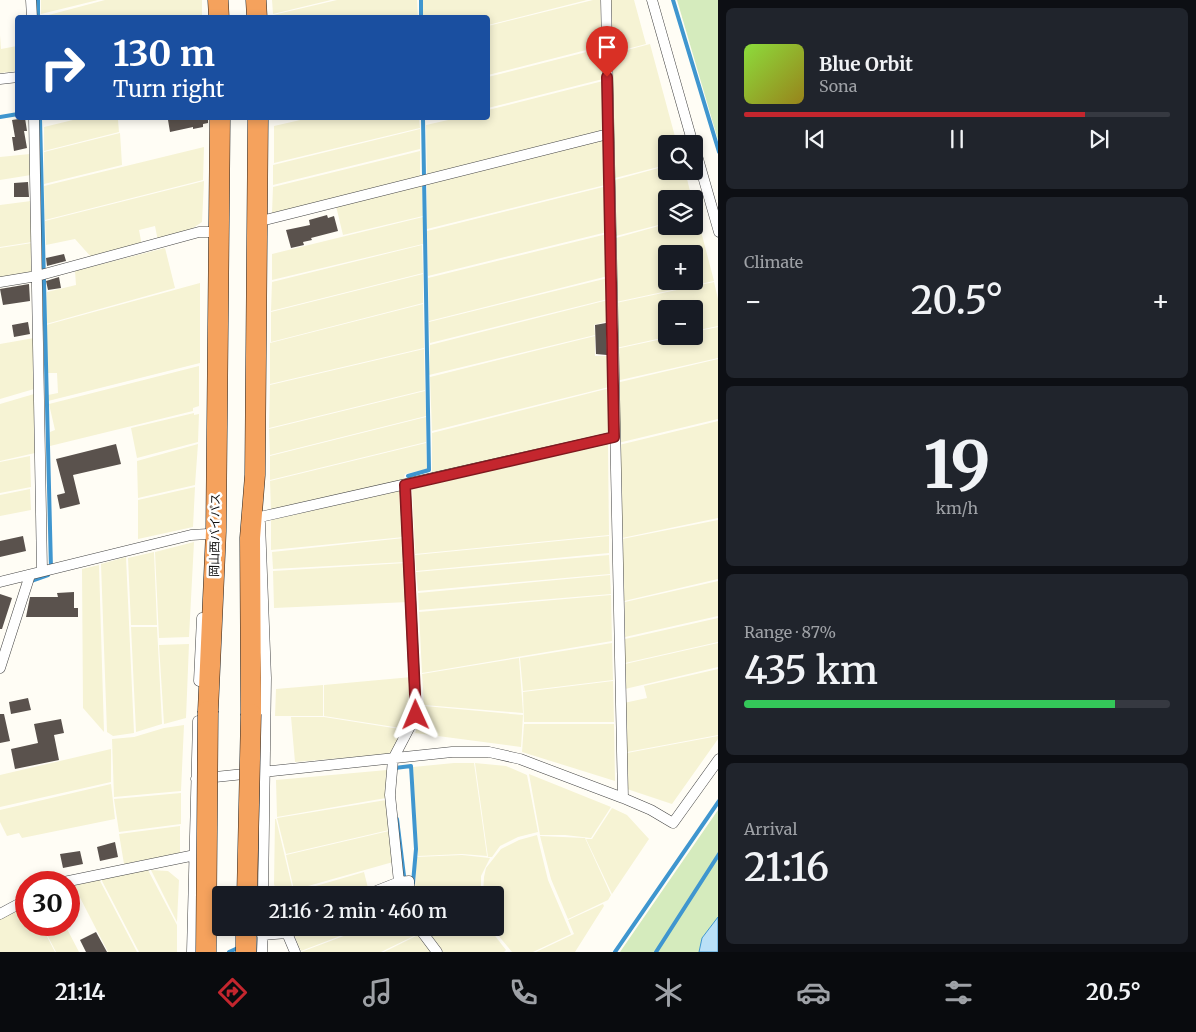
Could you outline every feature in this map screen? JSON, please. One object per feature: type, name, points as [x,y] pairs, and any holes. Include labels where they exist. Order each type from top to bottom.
[{"type":"highway","points":[[218,0],[219,15]]},
{"type":"highway","points":[[256,0],[257,15]]},
{"type":"highway","name":"岡山西バイパス","points":[[206,952],[208,711],[216,531],[220,120]]},
{"type":"highway","points":[[247,886],[251,714],[250,538],[255,475],[258,120]]},
{"type":"highway","points":[[246,952],[254,936]]},
{"type":"street","points":[[31,0],[32,15]]},
{"type":"street","points":[[606,0],[623,798]]},
{"type":"street","points":[[652,0],[691,135]]},
{"type":"street","points":[[0,79],[15,77]]},
{"type":"street","points":[[34,120],[41,275],[48,569]]},
{"type":"street","points":[[257,222],[608,134]]},
{"type":"street","points":[[703,178],[718,232]]},
{"type":"street","points":[[0,282],[41,275],[199,232],[218,232]]},
{"type":"street","points":[[260,517],[614,437]]},
{"type":"street","points":[[192,952],[201,645],[208,534],[216,451]]},
{"type":"street","points":[[255,475],[260,517],[266,678],[263,886]]},
{"type":"street","points":[[399,882],[390,794],[393,759],[416,715],[405,485]]},
{"type":"street","points":[[0,582],[191,535],[208,534]]},
{"type":"street","points":[[0,668],[30,575]]},
{"type":"street","points":[[196,780],[452,752],[489,752],[520,759],[623,798],[651,810],[672,823],[718,758]]},
{"type":"street","points":[[80,879],[195,854]]},
{"type":"street","points":[[389,886],[409,881],[409,886]]},
{"type":"street","points":[[0,914],[15,906]]},
{"type":"street","points":[[258,936],[262,952]]},
{"type":"street","points":[[290,936],[295,952]]},
{"type":"street","points":[[425,936],[437,952]]},
{"type":"shaded area","points":[[41,0],[98,0],[41,14]]},
{"type":"shaded area","points":[[105,0],[202,0],[202,15],[49,15]]},
{"type":"shaded area","points":[[272,0],[331,0],[273,14]]},
{"type":"shaded area","points":[[337,0],[417,0],[418,15],[273,15]]},
{"type":"shaded area","points":[[422,0],[587,0],[490,24],[490,15],[423,15]]},
{"type":"shaded area","points":[[593,0],[600,0],[602,46],[490,74],[490,26]]},
{"type":"shaded area","points":[[611,0],[634,0],[646,44],[612,53]]},
{"type":"shaded area","points":[[0,35],[1,49],[15,46],[15,71],[0,73]]},
{"type":"shaded area","points":[[650,44],[675,135],[658,135],[658,167],[615,178],[612,54]]},
{"type":"shaded area","points":[[602,48],[603,79],[490,107],[490,76]]},
{"type":"shaded area","points":[[603,81],[604,132],[427,177],[426,125],[448,120],[490,120],[490,109]]},
{"type":"shaded area","points":[[73,120],[118,120],[119,132],[44,151],[44,127]]},
{"type":"shaded area","points":[[300,120],[419,120],[420,128],[274,163],[274,126]]},
{"type":"shaded area","points":[[420,129],[420,149],[273,185],[273,165]]},
{"type":"shaded area","points":[[120,133],[122,165],[44,184],[44,152]]},
{"type":"shaded area","points":[[603,139],[605,185],[427,229],[427,183]]},
{"type":"shaded area","points":[[204,147],[203,180],[45,220],[44,186]]},
{"type":"shaded area","points":[[420,151],[420,178],[272,213],[273,187]]},
{"type":"shaded area","points":[[30,154],[31,175],[0,180],[0,157]]},
{"type":"shaded area","points":[[658,168],[658,180],[687,180],[690,190],[658,190],[658,225],[616,236],[615,180]]},
{"type":"shaded area","points":[[204,181],[202,222],[183,235],[158,241],[155,226],[139,230],[142,246],[92,258],[75,239],[46,245],[45,221]]},
{"type":"shaded area","points":[[422,184],[423,216],[343,235],[336,206]]},
{"type":"shaded area","points":[[607,186],[607,232],[428,276],[427,231]]},
{"type":"shaded area","points":[[31,201],[32,242],[0,247],[0,205]]},
{"type":"shaded area","points":[[423,217],[423,244],[272,280],[272,254]]},
{"type":"shaded area","points":[[658,226],[658,235],[702,235],[714,281],[703,283],[703,245],[658,245],[658,290],[672,290],[616,302],[616,238]]},
{"type":"shaded area","points":[[607,234],[608,276],[429,321],[428,278]]},
{"type":"shaded area","points":[[32,243],[33,274],[0,279],[0,248]]},
{"type":"shaded area","points":[[422,245],[423,273],[271,311],[272,282]]},
{"type":"shaded area","points":[[165,248],[175,288],[46,324],[47,292],[76,285],[75,271]]},
{"type":"shaded area","points":[[423,274],[423,303],[271,342],[271,312]]},
{"type":"shaded area","points":[[608,278],[608,299],[430,343],[429,322]]},
{"type":"shaded area","points":[[714,282],[718,299],[718,326],[703,329],[703,300],[658,300],[658,339],[616,348],[616,303],[677,290],[703,290],[703,284]]},
{"type":"shaded area","points":[[200,283],[200,363],[48,401],[48,395],[58,393],[57,373],[47,373],[46,325]]},
{"type":"shaded area","points":[[608,300],[608,321],[594,325],[595,335],[429,375],[430,345]]},
{"type":"shaded area","points":[[423,304],[424,348],[270,384],[270,343]]},
{"type":"shaded area","points":[[718,327],[718,358],[616,381],[616,349],[658,340],[658,345],[703,345],[703,330]]},
{"type":"shaded area","points":[[595,336],[595,356],[609,356],[609,387],[432,431],[430,377]]},
{"type":"shaded area","points":[[34,338],[34,389],[0,399],[0,344]]},
{"type":"shaded area","points":[[424,349],[425,390],[269,428],[270,385]]},
{"type":"shaded area","points":[[718,359],[718,419],[618,443],[616,383]]},
{"type":"shaded area","points":[[199,366],[199,406],[193,408],[193,411],[50,446],[50,432],[55,430],[49,404]]},
{"type":"shaded area","points":[[610,388],[609,432],[432,473],[432,433]]},
{"type":"shaded area","points":[[425,391],[426,416],[270,455],[269,429]]},
{"type":"shaded area","points":[[34,394],[35,453],[0,461],[0,404]]},
{"type":"shaded area","points":[[194,413],[194,415],[199,414],[198,442],[137,458],[131,428]]},
{"type":"shaded area","points":[[426,417],[426,442],[270,480],[270,456]]},
{"type":"shaded area","points":[[718,421],[718,518],[622,538],[619,445]]},
{"type":"shaded area","points":[[426,443],[427,469],[405,474],[403,481],[271,511],[270,481]]},
{"type":"shaded area","points":[[198,444],[195,485],[138,498],[137,461]]},
{"type":"shaded area","points":[[608,444],[609,535],[415,554],[412,488]]},
{"type":"shaded area","points":[[30,456],[31,487],[0,493],[0,462]]},
{"type":"shaded area","points":[[195,487],[193,527],[138,539],[138,500]]},
{"type":"shaded area","points":[[30,489],[31,510],[0,516],[0,495]]},
{"type":"shaded area","points":[[402,490],[404,537],[271,550],[271,520]]},
{"type":"shaded area","points":[[718,520],[718,579],[624,601],[622,539]]},
{"type":"shaded area","points":[[609,536],[609,553],[416,571],[415,555]]},
{"type":"shaded area","points":[[404,538],[405,562],[273,569],[272,552]]},
{"type":"shaded area","points":[[194,542],[189,637],[159,638],[155,552]]},
{"type":"shaded area","points":[[154,552],[157,625],[131,625],[128,558]]},
{"type":"shaded area","points":[[609,555],[610,574],[418,591],[416,572]]},
{"type":"shaded area","points":[[126,557],[134,733],[113,736],[107,732],[101,564]]},
{"type":"shaded area","points":[[406,563],[409,602],[274,608],[273,571]]},
{"type":"shaded area","points":[[99,565],[104,732],[83,708],[82,569]]},
{"type":"shaded area","points":[[610,575],[611,594],[419,610],[418,593]]},
{"type":"shaded area","points":[[718,581],[718,616],[625,637],[625,602]]},
{"type":"shaded area","points":[[611,595],[612,641],[422,673],[419,612]]},
{"type":"shaded area","points":[[718,618],[718,642],[625,663],[625,639]]},
{"type":"shaded area","points":[[131,627],[157,627],[162,724],[136,732]]},
{"type":"shaded area","points":[[612,643],[613,680],[523,691],[520,658]]},
{"type":"shaded area","points":[[718,643],[718,667],[625,689],[625,664]]},
{"type":"shaded area","points":[[189,644],[186,718],[164,724],[159,645]]},
{"type":"shaded area","points":[[519,658],[523,713],[424,705],[422,674]]},
{"type":"shaded area","points":[[718,669],[718,735],[627,752],[624,703],[647,698],[644,686]]},
{"type":"shaded area","points":[[412,677],[413,714],[407,729],[324,716],[324,685]]},
{"type":"shaded area","points":[[613,681],[614,722],[524,722],[523,692]]},
{"type":"shaded area","points":[[323,685],[323,716],[275,716],[276,689]]},
{"type":"shaded area","points":[[424,706],[523,715],[521,747],[415,733],[423,715]]},
{"type":"shaded area","points":[[291,717],[324,717],[406,730],[391,754],[295,762]]},
{"type":"shaded area","points":[[524,724],[614,724],[615,781],[522,752]]},
{"type":"shaded area","points":[[184,725],[181,791],[114,797],[112,739],[134,737],[164,728]]},
{"type":"shaded area","points":[[718,736],[718,739],[672,804],[627,789],[627,753]]},
{"type":"shaded area","points":[[111,749],[111,782],[0,807],[0,775]]},
{"type":"shaded area","points":[[454,763],[474,763],[487,856],[462,854]]},
{"type":"shaded area","points":[[454,763],[462,854],[418,856],[413,767]]},
{"type":"shaded area","points":[[475,763],[506,766],[527,775],[538,832],[518,837],[500,846],[492,857],[488,857]]},
{"type":"shaded area","points":[[387,770],[386,798],[277,817],[276,780]]},
{"type":"shaded area","points":[[529,774],[611,807],[591,838],[540,835]]},
{"type":"shaded area","points":[[111,784],[115,819],[22,838],[19,833],[7,836],[0,822],[0,810]]},
{"type":"shaded area","points":[[181,793],[181,824],[119,832],[114,799]]},
{"type":"shaded area","points":[[386,800],[389,830],[286,854],[277,818]]},
{"type":"shaded area","points":[[612,808],[627,815],[649,839],[612,894],[586,839],[592,839]]},
{"type":"shaded area","points":[[276,819],[292,886],[275,886]]},
{"type":"shaded area","points":[[180,826],[180,853],[124,864],[119,834]]},
{"type":"shaded area","points":[[389,831],[393,862],[308,886],[293,886],[286,855]]},
{"type":"shaded area","points":[[537,835],[548,880],[571,934],[533,952],[512,952],[499,936],[504,936],[504,886],[484,886],[486,868],[501,849],[519,840]]},
{"type":"shaded area","points":[[540,836],[585,838],[611,895],[608,900],[568,919],[551,879]]},
{"type":"shaded area","points":[[462,855],[490,858],[481,876],[481,886],[415,886],[416,857]]},
{"type":"shaded area","points":[[148,870],[177,925],[177,952],[139,952],[101,879]]},
{"type":"shaded area","points":[[151,870],[168,871],[179,880],[177,922]]},
{"type":"shaded area","points":[[364,872],[368,886],[316,886]]},
{"type":"shaded area","points":[[99,879],[137,952],[108,952],[80,898],[80,883]]},
{"type":"shaded area","points":[[603,904],[604,906],[575,952],[536,952],[574,934],[568,920]]},
{"type":"shaded area","points":[[15,910],[15,936],[47,936],[55,952],[0,952],[0,918]]},
{"type":"shaded area","points":[[48,936],[71,936],[79,952],[56,952]]},
{"type":"shaded area","points":[[294,936],[340,936],[301,951]]},
{"type":"shaded area","points":[[344,936],[414,936],[381,952],[301,952]]},
{"type":"shaded area","points":[[416,936],[421,936],[433,952],[384,952]]},
{"type":"shaded area","points":[[432,936],[495,936],[506,950],[504,952],[443,952]]},
{"type":"green space","points":[[677,0],[718,0],[718,140]]},
{"type":"green space","points":[[718,810],[718,917],[702,938],[699,952],[620,952]]},
{"type":"water","points":[[718,917],[718,952],[699,952],[702,938]]},
{"type":"building","points":[[12,120],[25,120],[27,131],[24,131],[27,148],[14,151],[12,137],[15,137]]},
{"type":"building","points":[[168,120],[208,120],[208,123],[203,124],[203,127],[170,132]]},
{"type":"building","points":[[28,182],[29,197],[14,197],[14,183]]},
{"type":"building","points":[[327,215],[328,218],[334,216],[338,231],[311,238],[312,240],[303,242],[304,245],[291,248],[286,230],[310,225],[309,220]]},
{"type":"building","points":[[64,254],[66,261],[47,266],[46,258]]},
{"type":"building","points":[[59,277],[61,288],[48,290],[46,281]]},
{"type":"building","points":[[29,284],[30,301],[3,305],[0,289]]},
{"type":"building","points":[[28,322],[30,334],[14,337],[12,325]]},
{"type":"building","points":[[606,323],[607,355],[596,354],[595,325]]},
{"type":"building","points":[[116,444],[121,464],[73,475],[80,504],[60,509],[57,495],[65,493],[56,459]]},
{"type":"building","points":[[23,536],[26,551],[0,557],[0,541]]},
{"type":"building","points":[[74,592],[74,608],[78,608],[78,617],[26,617],[30,597],[58,597],[57,593]]},
{"type":"building","points":[[0,594],[12,598],[2,629],[0,629]]},
{"type":"building","points":[[28,698],[31,710],[11,714],[9,702]]},
{"type":"building","points":[[0,714],[4,714],[10,741],[0,743]]},
{"type":"building","points":[[61,719],[64,733],[54,735],[59,760],[15,769],[11,749],[38,743],[34,724]]},
{"type":"building","points":[[115,842],[118,857],[100,861],[97,847]]},
{"type":"building","points":[[80,851],[83,864],[63,868],[60,854]]},
{"type":"building","points":[[96,932],[107,952],[86,952],[80,940]]},
{"type":"waterway","points":[[38,0],[38,15]]},
{"type":"waterway","points":[[421,0],[421,15]]},
{"type":"waterway","points":[[673,0],[718,149]]},
{"type":"waterway","points":[[0,117],[15,114]]},
{"type":"waterway","points":[[40,120],[51,569]]},
{"type":"waterway","points":[[408,476],[429,470],[423,120]]},
{"type":"waterway","points":[[31,581],[48,575]]},
{"type":"waterway","points":[[395,768],[411,766],[416,849],[413,883]]},
{"type":"waterway","points":[[615,952],[718,802]]},
{"type":"waterway","points":[[397,819],[404,876]]},
{"type":"waterway","points":[[656,952],[718,856]]},
{"type":"waterway","points":[[229,952],[240,947]]},
{"type":"route","points":[[416,715],[415,662],[405,485],[614,437],[607,77]]}]
